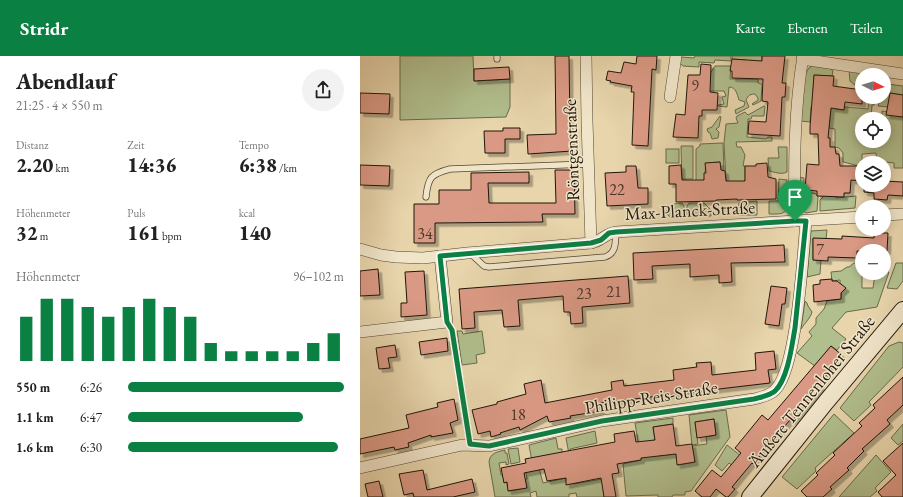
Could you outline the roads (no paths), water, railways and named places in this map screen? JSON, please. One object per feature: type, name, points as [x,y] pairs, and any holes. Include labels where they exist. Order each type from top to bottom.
[{"type":"street","name":"Röntgenstraße","points":[[586,56],[591,243]]},
{"type":"street","points":[[670,97],[676,56]]},
{"type":"street","points":[[802,58],[903,74]]},
{"type":"street","name":"Philipp-Reis-Straße","points":[[360,468],[462,445],[470,444],[489,446],[602,421],[754,399],[776,390],[783,378],[792,342],[800,221],[794,143],[802,58]]},
{"type":"street","points":[[891,215],[903,214]]},
{"type":"street","name":"Max-Planck-Straße","points":[[360,249],[381,255],[423,258],[591,243],[601,240],[609,233],[616,232],[855,217]]},
{"type":"street","points":[[360,332],[447,322],[440,256]]},
{"type":"street","name":"Äußere Tennenloher Straße","points":[[750,497],[830,398],[901,318]]},
{"type":"lane","points":[[426,197],[427,186],[431,177],[439,172],[450,169],[588,164]]},
{"type":"lane","name":"Max-Planck-Straße","points":[[467,253],[472,255],[484,266],[489,267],[605,257],[610,255],[614,249],[616,232]]},
{"type":"lane","points":[[447,322],[452,330],[470,444]]}]
